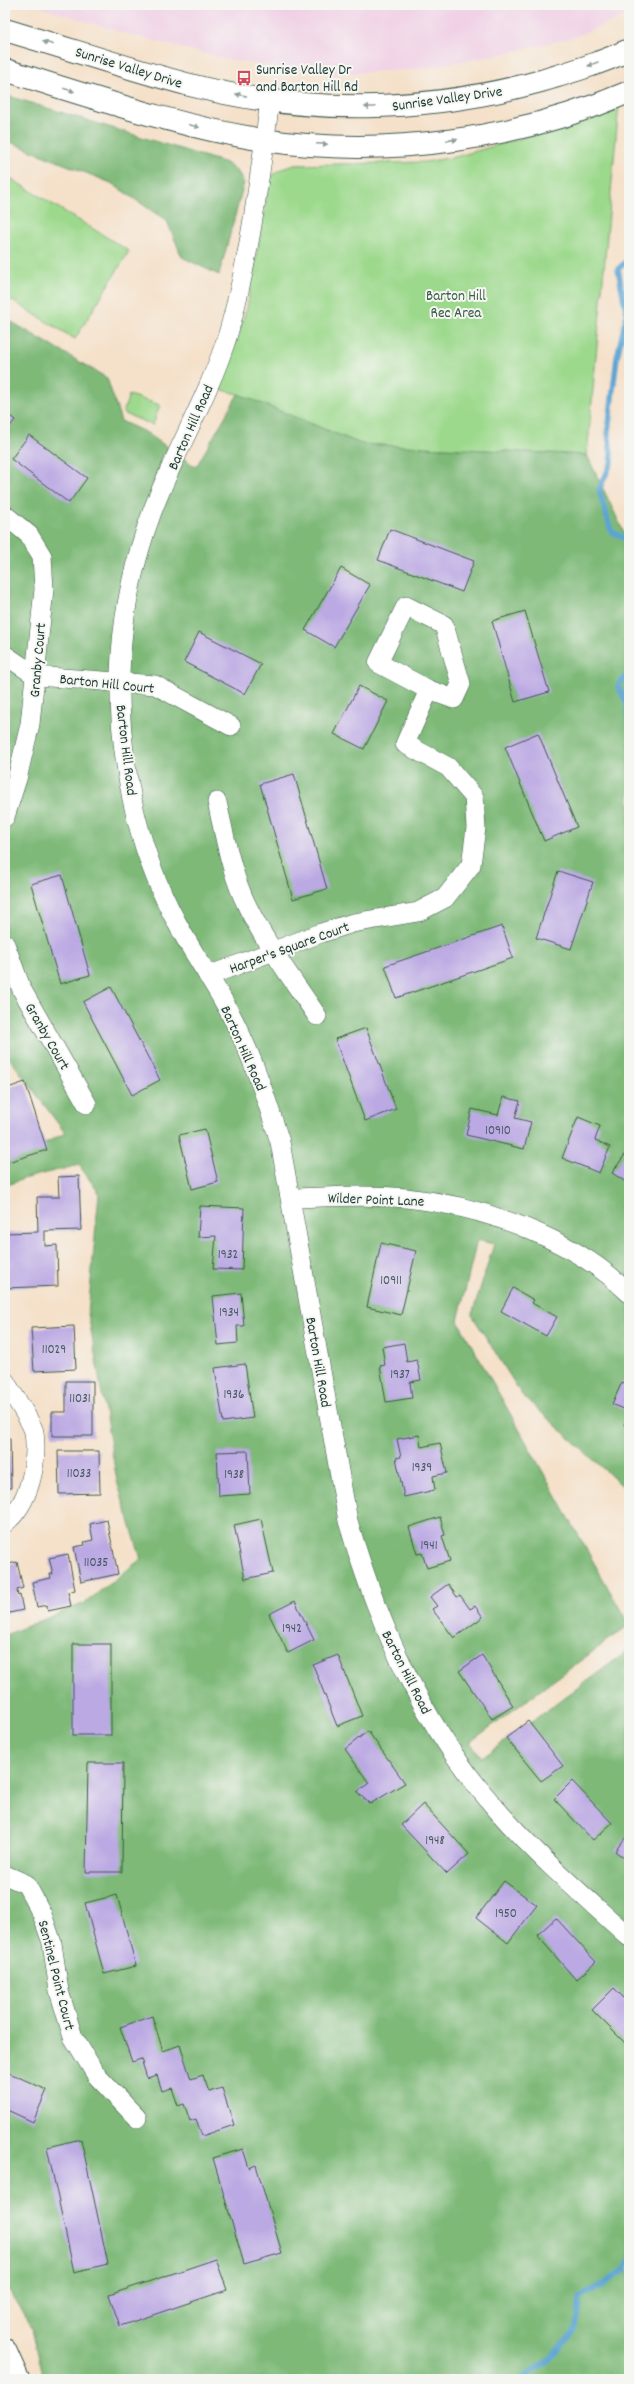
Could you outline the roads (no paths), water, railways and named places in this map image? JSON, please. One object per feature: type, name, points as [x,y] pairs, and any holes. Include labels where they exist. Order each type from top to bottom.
[{"type":"main road","name":"Sunrise Valley Drive","points":[[5,30],[191,86],[270,101],[324,106],[373,107],[442,102],[523,86],[576,71],[629,50]]},
{"type":"main road","points":[[5,70],[148,114],[201,127],[264,140],[340,145],[383,145],[461,139],[564,115],[629,92]]},
{"type":"main road","points":[[5,2350],[18,2379]]},
{"type":"street","name":"Barton Hill Road","points":[[270,101],[251,235],[228,333],[204,398],[153,511],[137,560],[125,607],[121,646],[120,683],[123,744],[132,799],[144,846],[158,884],[178,925],[239,1031],[262,1085],[280,1142],[348,1521],[363,1574],[386,1632],[410,1683],[434,1725],[460,1764],[497,1810],[535,1851],[629,1937]]},
{"type":"street","name":"Granby Court","points":[[5,515],[29,535],[42,556],[44,589],[30,724],[17,779],[5,817]]},
{"type":"street","points":[[406,606],[444,625],[461,684],[454,699],[429,690],[378,663],[406,606]]},
{"type":"street","name":"Barton Hill Court","points":[[5,656],[36,676],[155,685],[231,726]]},
{"type":"street","name":"Harper's Square Court","points":[[208,976],[274,950],[353,923],[418,912],[445,898],[471,866],[476,828],[474,797],[448,767],[405,744],[429,690]]},
{"type":"street","points":[[217,802],[230,859],[243,897],[274,950],[317,1016]]},
{"type":"street","name":"Granby Court","points":[[5,944],[22,990],[87,1104]]},
{"type":"street","name":"Wilder Point Lane","points":[[291,1198],[405,1198],[441,1203],[485,1214],[529,1229],[564,1247],[610,1277],[629,1293]]},
{"type":"street","points":[[5,1380],[34,1431],[33,1475],[15,1514],[5,1523]]},
{"type":"street","name":"Sentinel Point Court","points":[[5,1875],[26,1884],[42,1914],[52,1943],[59,1991],[73,2037],[97,2076],[137,2118]]},
{"type":"waterway","points":[[629,259],[618,269],[627,315],[617,357],[608,432],[612,461],[599,490],[611,531],[629,541]]},
{"type":"waterway","points":[[629,672],[618,686],[627,704],[629,724]]},
{"type":"waterway","points":[[520,2379],[534,2371],[558,2350],[571,2335],[575,2328],[579,2313],[580,2297],[625,2271],[629,2261]]},
{"type":"place","name":"Sunrise Valley Dr and Barton Hill Rd","points":[[244,78]]},
{"type":"park label","name":"Barton Hill Rec Area","points":[[456,304]]}]
